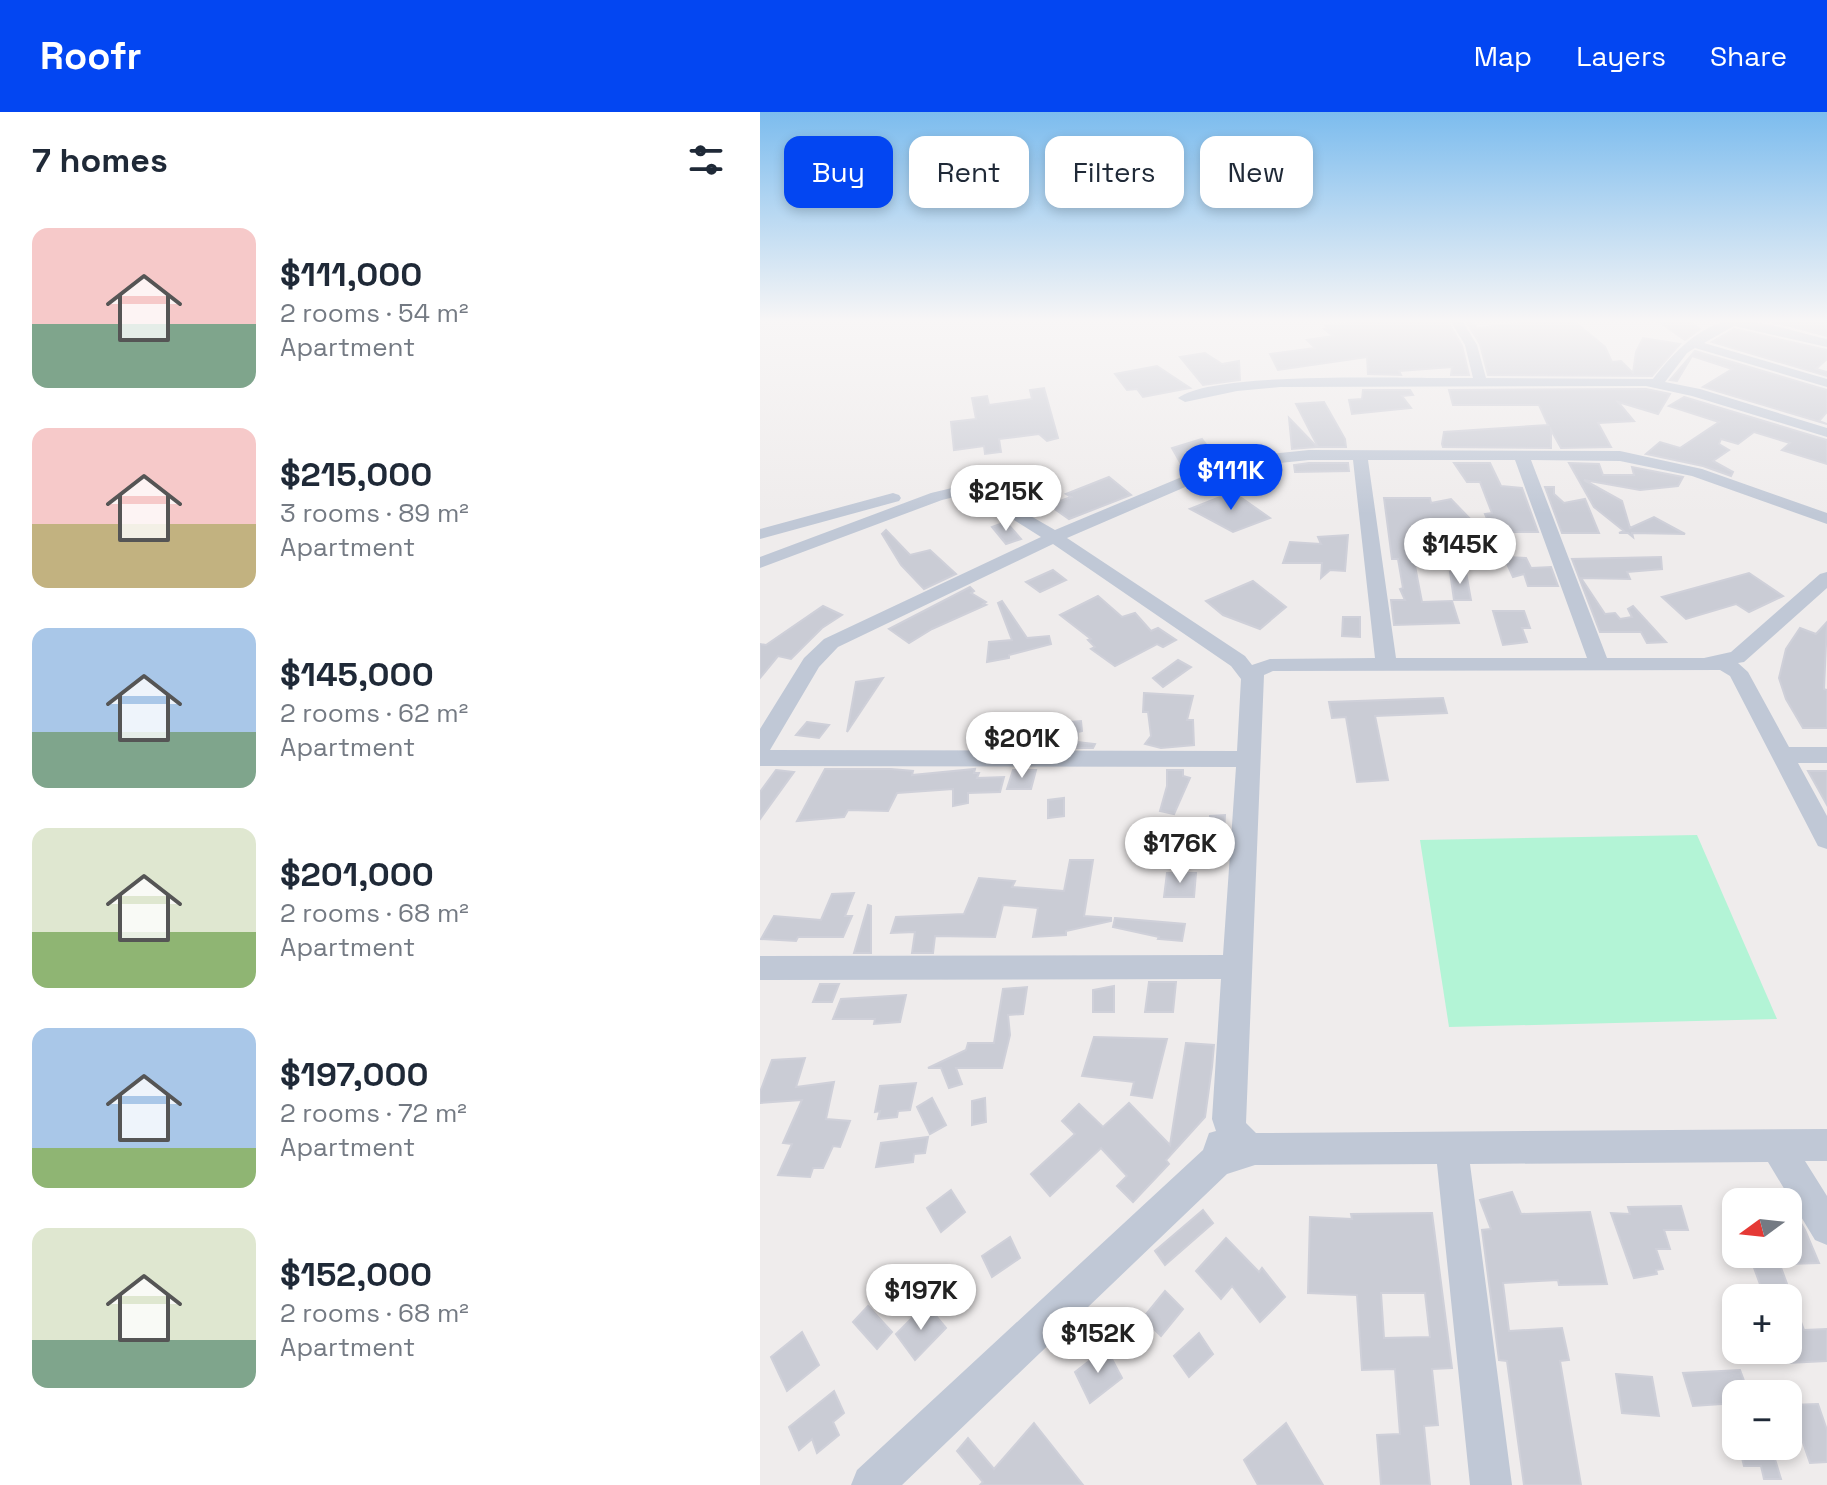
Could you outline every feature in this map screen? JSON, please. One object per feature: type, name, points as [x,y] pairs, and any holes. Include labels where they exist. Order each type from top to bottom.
[{"type":"street","points":[[1185,398],[1247,386]]},
{"type":"street","points":[[1667,386],[1827,433]]},
{"type":"street","points":[[760,748],[811,663],[831,643],[1054,537],[1214,469],[1240,462],[1309,455],[1620,456],[1668,464],[1827,519]]},
{"type":"street","points":[[1360,455],[1386,664]]},
{"type":"street","points":[[1521,455],[1599,663]]},
{"type":"street","points":[[760,563],[937,496],[973,488],[1054,537],[1253,668],[1386,664],[1711,662],[1738,665],[1827,578]]},
{"type":"street","points":[[760,534],[892,498],[937,496]]},
{"type":"street","points":[[1738,665],[1827,839]]},
{"type":"street","points":[[1217,1160],[1228,1119],[1253,668]]},
{"type":"street","points":[[1782,755],[1827,755]]},
{"type":"street","points":[[760,758],[1248,759]]},
{"type":"street","points":[[760,968],[1236,967]]},
{"type":"street","points":[[1228,1119],[1232,1135],[1238,1142],[1255,1149]]},
{"type":"street","points":[[872,1485],[1217,1160],[1255,1149],[1827,1145]]},
{"type":"street","points":[[1777,1146],[1827,1228]]},
{"type":"street","points":[[1452,1148],[1491,1485]]},
{"type":"green space","points":[[1697,835],[1777,1019],[1449,1027],[1420,840]]},
{"type":"building","points":[[1124,386],[1190,388],[1143,397],[1137,389],[1127,390]]},
{"type":"building","points":[[1814,386],[1827,390],[1827,412],[1819,421],[1827,424],[1703,387]]},
{"type":"building","points":[[1044,388],[1058,438],[1047,441],[1039,434],[999,439],[1001,452],[985,454],[984,446],[954,450],[951,422],[976,419],[972,398],[987,396],[989,405],[1032,399],[1030,390]]},
{"type":"building","points":[[1646,389],[1670,394],[1658,414],[1618,402],[1634,421],[1598,423],[1611,447],[1561,448],[1551,430],[1551,448],[1443,447],[1442,444],[1444,432],[1548,425],[1539,405],[1453,405],[1449,390]]},
{"type":"building","points":[[1363,390],[1410,390],[1413,395],[1402,396],[1411,408],[1352,414],[1349,400],[1362,399]]},
{"type":"building","points":[[1684,397],[1827,440],[1827,464],[1782,450],[1790,443],[1754,432],[1738,444],[1721,439],[1719,444],[1729,450],[1713,461],[1733,472],[1731,476],[1703,466],[1646,454],[1660,442],[1680,448],[1719,422],[1669,406]]},
{"type":"building","points":[[1324,402],[1345,439],[1346,447],[1318,447],[1296,404]]},
{"type":"building","points":[[1289,418],[1317,447],[1292,449]]},
{"type":"building","points":[[1202,439],[1218,460],[1195,468],[1181,464],[1172,448]]},
{"type":"building","points":[[1348,463],[1349,471],[1295,472],[1294,465]]},
{"type":"building","points":[[1454,463],[1490,463],[1501,486],[1522,488],[1538,532],[1508,532],[1507,557],[1526,558],[1531,568],[1551,567],[1558,586],[1528,586],[1524,574],[1513,577],[1485,514],[1492,513],[1480,482],[1467,482]]},
{"type":"building","points":[[1569,463],[1599,464],[1603,475],[1634,475],[1632,467],[1683,477],[1678,486],[1640,490],[1584,480],[1622,501],[1630,528],[1654,517],[1685,534],[1632,533],[1633,537],[1628,533],[1619,533],[1624,531],[1594,507]]},
{"type":"building","points":[[1109,477],[1131,495],[1069,519],[1049,505],[1071,497],[1066,494]]},
{"type":"building","points":[[1545,487],[1554,487],[1554,494],[1564,503],[1585,499],[1599,533],[1562,533]]},
{"type":"building","points":[[1233,492],[1270,518],[1233,532],[1190,509]]},
{"type":"building","points":[[1384,498],[1430,498],[1431,503],[1451,499],[1472,521],[1437,528],[1454,566],[1415,566],[1422,602],[1452,601],[1459,623],[1394,625],[1391,600],[1405,600],[1400,589],[1403,588],[1398,559],[1392,559]]},
{"type":"building","points":[[1006,522],[1021,539],[1006,544],[992,527]]},
{"type":"building","points":[[886,530],[910,555],[930,550],[956,574],[924,589],[901,565],[882,534]]},
{"type":"building","points":[[1348,535],[1345,571],[1330,570],[1321,578],[1322,563],[1283,563],[1290,542],[1321,544],[1318,537]]},
{"type":"building","points":[[1661,557],[1662,569],[1627,572],[1630,579],[1581,578],[1605,614],[1615,613],[1620,619],[1632,617],[1628,609],[1633,606],[1666,642],[1647,643],[1641,632],[1600,632],[1572,559]]},
{"type":"building","points":[[1053,570],[1066,580],[1040,592],[1026,582]]},
{"type":"building","points":[[1450,572],[1466,572],[1471,600],[1454,600]]},
{"type":"building","points":[[1749,573],[1783,596],[1749,612],[1736,604],[1686,619],[1662,597]]},
{"type":"building","points":[[1253,581],[1286,607],[1260,629],[1223,615],[1206,601]]},
{"type":"building","points":[[970,587],[974,591],[971,593],[986,605],[909,643],[889,629]]},
{"type":"building","points":[[1098,596],[1122,617],[1135,613],[1151,631],[1158,628],[1176,640],[1163,647],[1157,644],[1115,666],[1091,649],[1095,647],[1088,640],[1091,639],[1060,615]]},
{"type":"building","points":[[1002,601],[1027,638],[1049,636],[1051,644],[987,662],[989,642],[1012,640],[998,603]]},
{"type":"building","points":[[823,606],[842,615],[822,628],[791,659],[778,656],[760,678],[760,644],[766,645]]},
{"type":"building","points":[[1493,611],[1524,611],[1530,628],[1522,628],[1527,642],[1503,645]]},
{"type":"building","points":[[1343,617],[1360,617],[1360,637],[1342,636]]},
{"type":"building","points":[[1827,622],[1824,689],[1827,690],[1827,728],[1803,728],[1786,699],[1779,678],[1786,649],[1800,628],[1816,634]]},
{"type":"building","points":[[1178,660],[1191,667],[1163,687],[1153,678]]},
{"type":"building","points":[[883,678],[847,732],[856,682]]},
{"type":"building","points":[[1144,693],[1193,696],[1187,720],[1193,720],[1194,745],[1161,748],[1145,744],[1151,736],[1148,712],[1143,712]]},
{"type":"building","points":[[1443,698],[1447,713],[1375,716],[1388,780],[1357,782],[1346,717],[1332,718],[1329,702]]},
{"type":"building","points":[[1081,721],[1082,731],[1078,732],[1077,742],[1095,744],[1093,748],[1051,748],[1053,736],[1034,739],[1034,725]]},
{"type":"building","points":[[807,722],[829,725],[819,738],[796,735]]},
{"type":"building","points":[[825,769],[891,769],[913,771],[912,775],[975,769],[974,773],[979,773],[977,778],[1004,777],[1000,792],[968,793],[968,803],[953,806],[953,789],[897,793],[888,811],[848,810],[844,817],[797,821]]},
{"type":"building","points":[[776,770],[794,772],[760,819],[760,792]]},
{"type":"building","points":[[1013,770],[1036,770],[1031,789],[1007,789]]},
{"type":"building","points":[[1167,770],[1183,770],[1183,776],[1190,778],[1174,814],[1160,811],[1167,786]]},
{"type":"building","points":[[1808,771],[1827,771],[1827,805]]},
{"type":"building","points":[[1064,798],[1064,816],[1048,818],[1048,800]]},
{"type":"building","points":[[1225,815],[1223,851],[1208,851],[1210,816]]},
{"type":"building","points":[[1070,860],[1093,860],[1084,916],[1111,918],[1111,921],[1066,931],[1066,935],[1033,937],[1038,908],[1003,905],[995,937],[935,936],[933,953],[912,953],[915,932],[891,933],[896,917],[964,914],[979,878],[1015,881],[1012,887],[1064,891]]},
{"type":"building","points":[[1167,873],[1196,873],[1194,897],[1164,897]]},
{"type":"building","points":[[854,893],[845,916],[852,916],[843,937],[798,937],[796,941],[761,939],[774,916],[821,920],[832,894]]},
{"type":"building","points":[[868,905],[871,906],[871,953],[854,953]]},
{"type":"building","points":[[1115,918],[1185,924],[1182,941],[1158,939],[1113,927]]},
{"type":"building","points":[[1149,982],[1176,982],[1173,1012],[1145,1012]]},
{"type":"building","points":[[820,984],[839,984],[832,1002],[813,1002]]},
{"type":"building","points":[[1114,986],[1114,1012],[1093,1012],[1093,990]]},
{"type":"building","points":[[1027,987],[1023,1014],[1008,1015],[1010,1035],[1002,1068],[956,1068],[962,1084],[949,1088],[941,1068],[928,1068],[966,1050],[968,1043],[994,1043],[1003,989]]},
{"type":"building","points":[[906,995],[900,1022],[874,1024],[875,1019],[833,1019],[841,999]]},
{"type":"building","points":[[1094,1037],[1167,1039],[1152,1098],[1131,1095],[1134,1082],[1082,1076]]},
{"type":"building","points":[[1186,1043],[1214,1045],[1205,1117],[1166,1160],[1169,1164],[1133,1202],[1117,1186],[1127,1176],[1101,1148],[1050,1196],[1031,1174],[1075,1134],[1062,1121],[1079,1104],[1103,1127],[1129,1103],[1170,1145]]},
{"type":"building","points":[[805,1058],[796,1087],[834,1082],[826,1119],[850,1121],[840,1147],[833,1146],[823,1168],[813,1168],[810,1177],[778,1175],[792,1144],[783,1143],[802,1100],[760,1103],[760,1092],[772,1060]]},
{"type":"building","points":[[916,1083],[910,1110],[898,1111],[897,1117],[878,1119],[880,1111],[875,1112],[880,1086]]},
{"type":"building","points":[[932,1098],[946,1125],[930,1134],[917,1107]]},
{"type":"building","points":[[985,1098],[986,1122],[972,1125],[972,1101]]},
{"type":"building","points":[[928,1137],[925,1153],[914,1154],[913,1162],[876,1167],[881,1143]]},
{"type":"building","points":[[951,1190],[965,1212],[941,1232],[927,1208]]},
{"type":"building","points":[[1512,1192],[1521,1214],[1590,1212],[1607,1284],[1559,1285],[1558,1280],[1503,1283],[1509,1331],[1562,1328],[1569,1360],[1560,1361],[1581,1485],[1524,1485],[1507,1361],[1499,1360],[1482,1230],[1491,1229],[1480,1200]]},
{"type":"building","points":[[1681,1206],[1688,1230],[1664,1230],[1670,1249],[1656,1249],[1663,1269],[1656,1270],[1657,1274],[1634,1278],[1611,1213],[1630,1214],[1628,1207]]},
{"type":"building","points":[[1203,1210],[1213,1223],[1165,1265],[1155,1251]]},
{"type":"building","points":[[1432,1213],[1452,1368],[1432,1369],[1438,1425],[1424,1426],[1430,1485],[1381,1485],[1377,1435],[1400,1434],[1395,1369],[1362,1370],[1357,1295],[1308,1293],[1310,1217],[1352,1219],[1351,1214]],"holes":[[[1381,1293],[1425,1293],[1430,1337],[1384,1338]]]},
{"type":"building","points":[[1802,1225],[1805,1230],[1819,1263],[1802,1264]]},
{"type":"building","points":[[1010,1237],[1020,1258],[992,1277],[982,1256]]},
{"type":"building","points":[[1226,1238],[1259,1272],[1262,1268],[1285,1297],[1260,1322],[1232,1286],[1221,1299],[1196,1271]]},
{"type":"building","points":[[1754,1268],[1781,1268],[1787,1284],[1760,1284]]},
{"type":"building","points":[[1165,1291],[1183,1309],[1161,1336],[1143,1318]]},
{"type":"building","points":[[926,1304],[946,1328],[915,1360],[896,1334]]},
{"type":"building","points":[[868,1306],[892,1332],[877,1349],[853,1322]]},
{"type":"building","points":[[1802,1325],[1804,1330],[1827,1329],[1827,1361],[1802,1362]]},
{"type":"building","points":[[802,1332],[819,1365],[787,1391],[771,1357]]},
{"type":"building","points":[[1199,1333],[1213,1354],[1189,1377],[1174,1356]]},
{"type":"building","points":[[1106,1348],[1122,1378],[1090,1403],[1075,1372]]},
{"type":"building","points":[[1740,1370],[1744,1380],[1722,1380],[1722,1404],[1693,1406],[1683,1373]]},
{"type":"building","points":[[1616,1374],[1652,1377],[1659,1416],[1622,1413]]},
{"type":"building","points":[[834,1391],[844,1413],[833,1422],[839,1435],[817,1453],[812,1439],[799,1450],[789,1427]]},
{"type":"building","points":[[1818,1404],[1827,1430],[1827,1462],[1810,1463],[1802,1440],[1802,1405]]},
{"type":"building","points":[[1034,1423],[1083,1485],[980,1485],[983,1482],[957,1451],[968,1438],[994,1469]]},
{"type":"building","points":[[1286,1423],[1323,1485],[1258,1485],[1244,1460]]},
{"type":"building","points":[[1742,1460],[1775,1460],[1781,1479],[1764,1479],[1761,1466],[1744,1466]]}]
